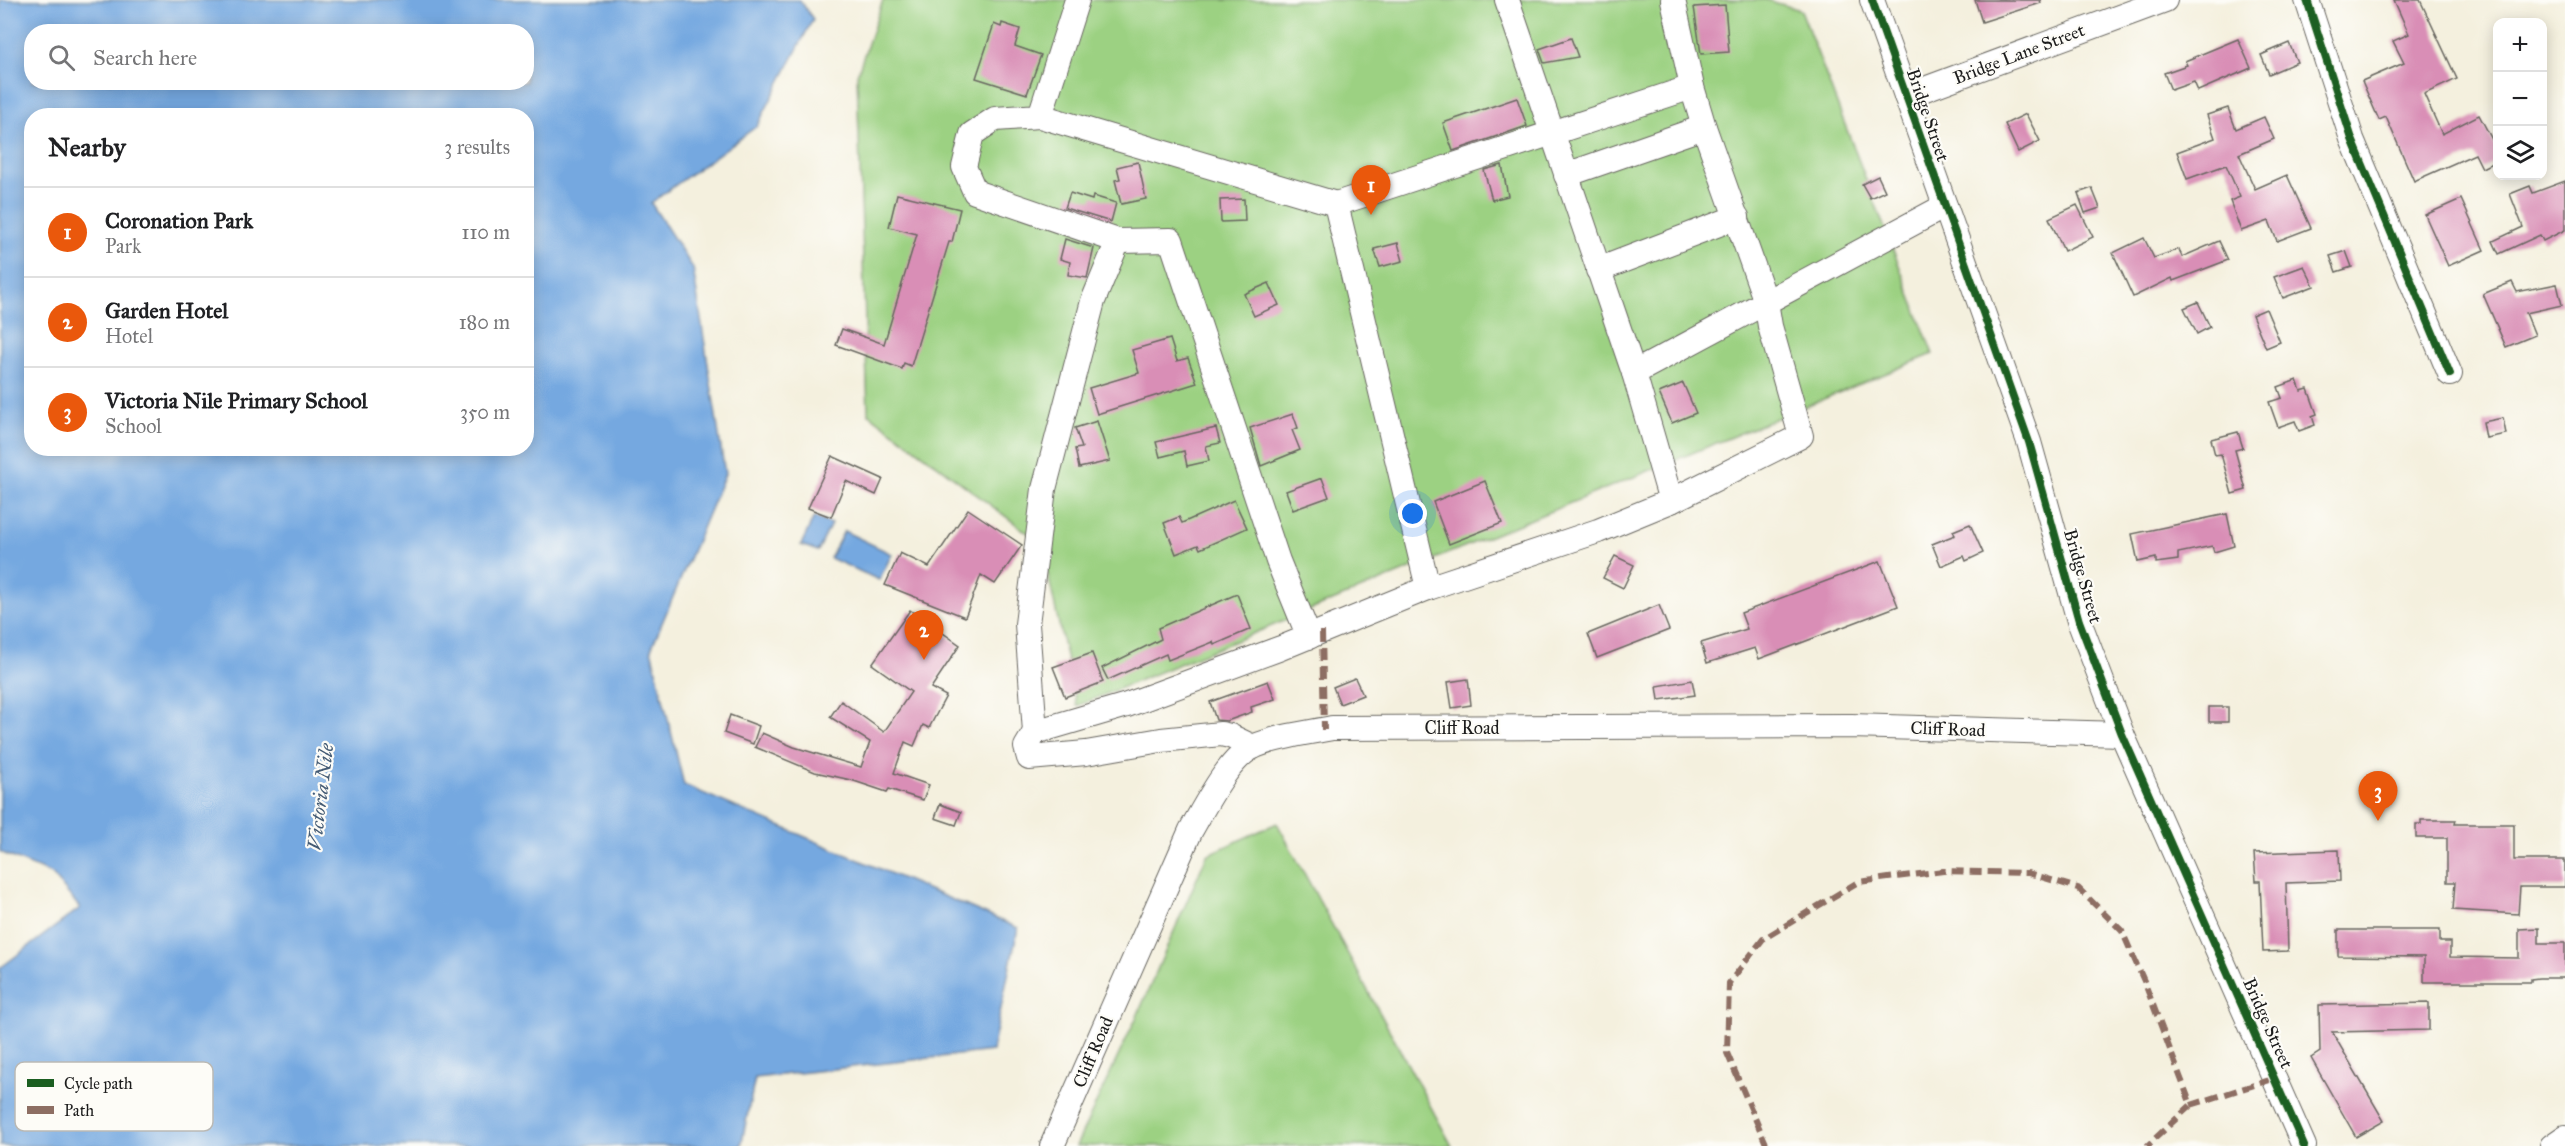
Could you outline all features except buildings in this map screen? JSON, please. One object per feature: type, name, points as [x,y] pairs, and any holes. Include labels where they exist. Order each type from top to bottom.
[{"type":"street","points":[[1040,116],[1077,0]]},
{"type":"street","points":[[1507,0],[1634,373],[1671,501]]},
{"type":"street","points":[[1035,732],[1127,705],[1309,637],[1428,588],[1598,531],[1671,501],[1801,436],[1770,326],[1766,302],[1692,87],[1673,0]]},
{"type":"street","name":"Bridge Street","points":[[1872,0],[2029,442],[2079,621],[2122,734],[2304,1146]]},
{"type":"street","name":"Bridge Lane Street","points":[[1906,96],[2165,0]]},
{"type":"street","points":[[2307,0],[2352,139],[2450,374]]},
{"type":"street","points":[[1309,637],[1278,561],[1171,240],[1118,241],[975,192],[964,167],[972,134],[996,119],[1040,116],[1336,204],[1692,87]]},
{"type":"street","points":[[1566,175],[1704,127]]},
{"type":"street","points":[[1336,204],[1428,588]]},
{"type":"street","points":[[1634,373],[1945,206]]},
{"type":"street","points":[[1598,270],[1737,217]]},
{"type":"street","points":[[1118,241],[1093,301],[1044,489],[1027,624],[1035,732],[1026,747],[1029,758],[1086,753],[1161,740],[1221,734],[1253,747]]},
{"type":"street","name":"Cliff Road","points":[[1052,1146],[1191,830],[1211,796],[1236,761],[1253,747],[1332,728],[1851,726],[2122,734]]},
{"type":"street","points":[[2552,1146],[2565,1137]]},
{"type":"green space","points":[[883,0],[1767,0],[1801,10],[1933,354],[1077,706],[1041,543],[868,413],[857,75]]},
{"type":"green space","points":[[1277,823],[1452,1146],[1076,1146],[1138,1014],[1207,855]]},
{"type":"water","name":"Victoria Nile","points":[[0,0],[800,0],[813,19],[757,126],[651,203],[693,268],[725,474],[651,649],[684,785],[1018,928],[992,1051],[755,1078],[741,1146],[0,1146],[0,968],[80,908],[52,874],[0,852]]},
{"type":"water","points":[[814,517],[831,524],[818,551],[801,545]]},
{"type":"water","points":[[844,531],[892,554],[879,580],[830,558]]},
{"type":"marked path","points":[[1322,631],[1324,730]]},
{"type":"marked path","points":[[1767,1146],[1727,1053],[1729,983],[1763,939],[1858,882],[1943,871],[2028,873],[2078,888],[2122,931],[2144,981],[2191,1105],[2147,1146]]},
{"type":"marked path","points":[[2191,1105],[2276,1078]]},
{"type":"cycle path","points":[[1872,0],[2029,442],[2079,621],[2122,734],[2304,1146]]},
{"type":"cycle path","points":[[2307,0],[2352,139],[2450,374]]},
{"type":"place","name":"Coronation Park","points":[[1371,215]]},
{"type":"place","name":"Garden Hotel","points":[[924,660]]},
{"type":"place","name":"Victoria Nile Primary School","points":[[2378,821]]}]
